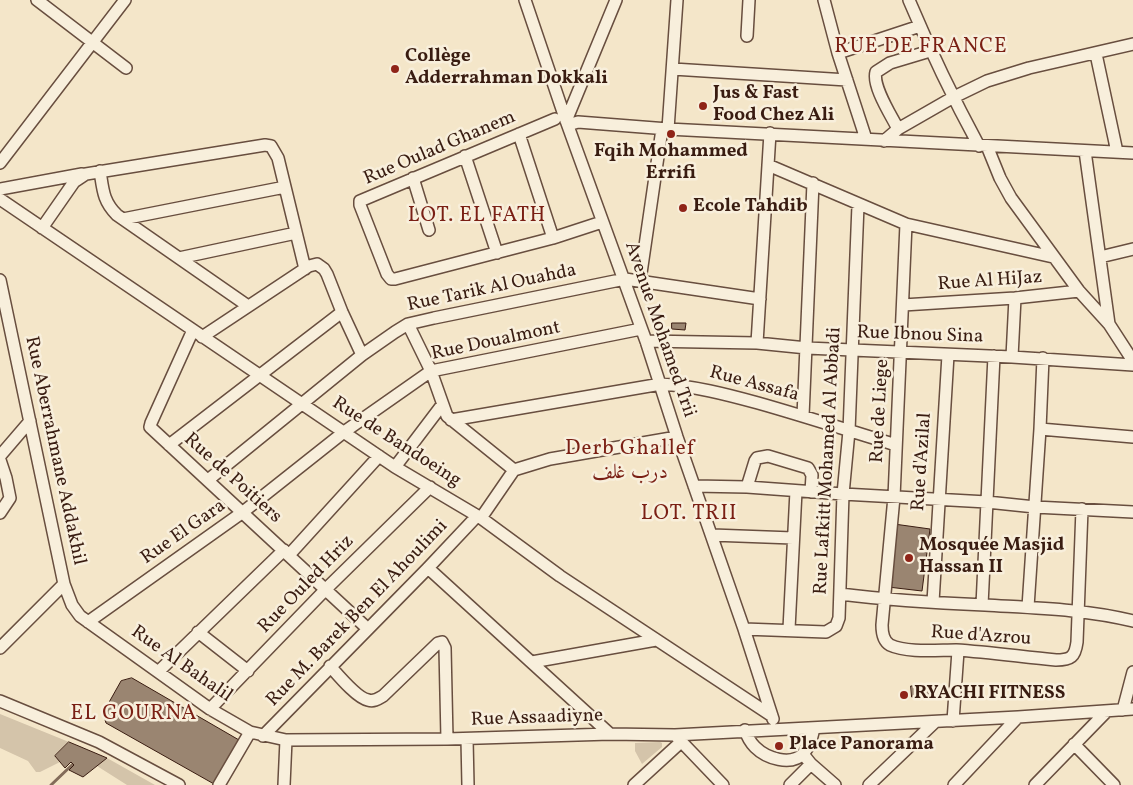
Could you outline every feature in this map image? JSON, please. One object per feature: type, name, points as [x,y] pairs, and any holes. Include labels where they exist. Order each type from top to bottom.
[{"type":"street","points":[[37,0],[126,68]]},
{"type":"street","points":[[0,163],[125,0]]},
{"type":"street","name":"Avenue Mohamed Trii","points":[[525,0],[563,122],[625,279],[772,716],[783,729]]},
{"type":"street","points":[[563,122],[616,0]]},
{"type":"street","points":[[640,280],[673,69],[677,0]]},
{"type":"street","points":[[747,36],[749,0]]},
{"type":"street","points":[[824,0],[838,53],[866,139]]},
{"type":"street","points":[[909,0],[952,98],[983,146],[1011,198],[1078,291],[1109,324],[1133,361]]},
{"type":"street","points":[[838,53],[920,26]]},
{"type":"street","points":[[884,141],[898,129],[952,98],[1002,76],[1133,44]]},
{"type":"street","points":[[898,129],[874,78],[876,72],[890,63],[930,51]]},
{"type":"street","points":[[1096,54],[1117,152]]},
{"type":"street","points":[[673,69],[847,80]]},
{"type":"street","name":"Rue Oulad Ghanem","points":[[497,253],[395,279],[390,278],[386,274],[359,203],[413,178],[519,134],[563,122],[884,141],[1133,153]]},
{"type":"street","points":[[757,343],[770,133]]},
{"type":"street","points":[[519,134],[553,238]]},
{"type":"street","points":[[0,189],[265,144],[271,146],[278,158],[305,269]]},
{"type":"street","points":[[1085,151],[1109,324]]},
{"type":"street","points":[[465,156],[497,253],[602,222]]},
{"type":"street","points":[[768,165],[906,224],[1053,257]]},
{"type":"street","points":[[100,172],[105,200],[109,207],[123,219],[248,306]]},
{"type":"street","points":[[42,228],[74,182],[86,174]]},
{"type":"street","points":[[413,178],[430,230]]},
{"type":"street","points":[[803,416],[813,183]]},
{"type":"street","points":[[123,219],[285,188]]},
{"type":"street","name":"Rue de Bandoeing","points":[[0,199],[395,467],[479,517],[560,576],[772,716]]},
{"type":"street","name":"Rue Lafkitt Mohamed Al Abbadi","points":[[744,629],[789,629],[826,632],[836,626],[839,618],[842,494],[849,431],[858,205]]},
{"type":"street","name":"Rue de Liege","points":[[885,599],[894,497],[902,353],[906,224]]},
{"type":"street","points":[[179,258],[296,233]]},
{"type":"street","points":[[1100,257],[1133,249]]},
{"type":"street","points":[[197,334],[248,306],[305,269],[317,264],[324,269],[362,355]]},
{"type":"street","name":"Rue Tarik Al Ouahda","points":[[208,480],[362,355],[408,324],[625,279],[760,299]]},
{"type":"street","name":"Rue Aberrahmane Addakhil","points":[[0,280],[64,584],[72,605],[80,616],[88,622]]},
{"type":"street","name":"Rue Al HiJaz","points":[[903,305],[1015,298],[1078,291]]},
{"type":"street","points":[[1012,357],[1015,298]]},
{"type":"street","points":[[169,445],[342,312]]},
{"type":"street","points":[[408,324],[430,372],[442,405],[451,420],[514,470],[550,459],[677,437]]},
{"type":"street","name":"Rue Doualmont","points":[[344,432],[430,372],[641,329]]},
{"type":"street","name":"Rue de Poitiers","points":[[197,334],[150,425],[169,445],[244,512],[368,629]]},
{"type":"street","name":"Rue Ibnou Sina","points":[[646,340],[757,343],[807,348],[948,355],[1133,361]]},
{"type":"street","name":"Rue d'Azilal","points":[[933,602],[948,355]]},
{"type":"street","points":[[982,605],[994,356]]},
{"type":"street","points":[[1028,607],[1043,358]]},
{"type":"street","name":"Rue Assafa","points":[[451,420],[661,384],[704,389],[803,416],[896,445]]},
{"type":"street","points":[[395,467],[442,405]]},
{"type":"street","points":[[0,456],[30,421]]},
{"type":"street","points":[[1040,430],[1133,437]]},
{"type":"street","name":"Rue El Gara","points":[[88,622],[244,512],[344,432]]},
{"type":"street","points":[[158,672],[198,632],[287,552],[379,456]]},
{"type":"street","points":[[747,487],[758,458],[768,456],[808,468],[812,475],[811,492]]},
{"type":"street","points":[[0,460],[10,498],[0,512]]},
{"type":"street","name":"Rue M. Barek Ben El Ahoulimi","points":[[263,736],[479,517],[514,470]]},
{"type":"street","points":[[694,486],[747,487],[1133,512]]},
{"type":"street","name":"Rue Ouled Hriz","points":[[210,709],[326,589],[430,487]]},
{"type":"street","points":[[789,629],[792,538],[796,491]]},
{"type":"street","name":"Rue d'Azrou","points":[[885,599],[882,634],[888,644],[909,649],[958,650],[1066,660],[1076,651],[1082,509]]},
{"type":"street","points":[[712,535],[792,538]]},
{"type":"street","points":[[428,568],[610,734]]},
{"type":"street","points":[[0,648],[64,584]]},
{"type":"street","points":[[840,594],[885,599],[1078,611],[1133,621]]},
{"type":"street","name":"Rue Al Bahalil","points":[[88,622],[210,709],[250,732],[286,740]]},
{"type":"street","points":[[198,632],[248,671]]},
{"type":"street","points":[[532,662],[656,640]]},
{"type":"street","points":[[330,666],[359,696],[371,701],[383,696],[438,642],[442,642],[445,648],[448,739]]},
{"type":"street","points":[[953,721],[958,650]]},
{"type":"street","points":[[1128,710],[1133,672]]},
{"type":"street","points":[[0,701],[98,742],[179,785]]},
{"type":"street","name":"Rue Assaadiyne","points":[[286,740],[467,739],[610,734],[678,738],[745,730],[934,722],[1128,710]]},
{"type":"street","points":[[1035,785],[1106,712]]},
{"type":"street","points":[[954,785],[1018,717]]},
{"type":"street","points":[[869,785],[934,722]]},
{"type":"street","points":[[745,730],[752,743],[764,754],[785,760],[794,759],[803,754],[812,739],[814,728]]},
{"type":"street","points":[[219,785],[250,732]]},
{"type":"street","points":[[634,785],[678,738],[719,784]]},
{"type":"street","points":[[467,739],[468,785]]},
{"type":"street","points":[[284,785],[286,740]]},
{"type":"street","points":[[1074,744],[1114,785]]},
{"type":"street","points":[[803,754],[811,764],[835,785]]},
{"type":"street","points":[[790,785],[811,764]]},
{"type":"shaded area","points":[[0,714],[69,742],[60,762],[40,772],[36,772],[28,761],[0,748]]},
{"type":"shaded area","points":[[660,742],[662,747],[642,764],[635,751],[635,743]]},
{"type":"shaded area","points":[[107,758],[155,785],[127,785],[97,766]]},
{"type":"building","points":[[672,323],[686,323],[685,330],[672,329]]},
{"type":"building","name":"Mosquée Masjid Hassan II","points":[[894,524],[930,529],[922,591],[888,587]]},
{"type":"building","points":[[132,678],[239,740],[214,784],[106,723],[103,713],[121,681]]},
{"type":"building","points":[[911,686],[928,686],[929,697],[912,697]]},
{"type":"building","points":[[69,742],[107,758],[83,777],[69,770],[74,765],[71,762],[65,768],[55,756]]},
{"type":"waterway","points":[[51,785],[73,764]]},
{"type":"place","name":"Collège Adderrahman Dokkali","points":[[395,69]]},
{"type":"place","name":"Jus & Fast Food Chez Ali","points":[[703,106]]},
{"type":"place","name":"Fqih Mohammed Errifi","points":[[671,134]]},
{"type":"place","name":"Ecole Tahdib","points":[[683,208]]},
{"type":"place","name":"Mosquée Masjid Hassan II","points":[[909,558]]},
{"type":"place","name":"RYACHI FITNESS","points":[[904,695]]},
{"type":"place","name":"Place Panorama","points":[[779,746]]},
{"type":"district","name":"RUE DE FRANCE","points":[[921,48]]},
{"type":"district","name":"LOT. EL FATH","points":[[477,217]]},
{"type":"district","name":"Derb Ghallef درب غلف","points":[[630,462]]},
{"type":"district","name":"LOT. TRII","points":[[689,515]]},
{"type":"district","name":"EL GOURNA","points":[[134,715]]}]
